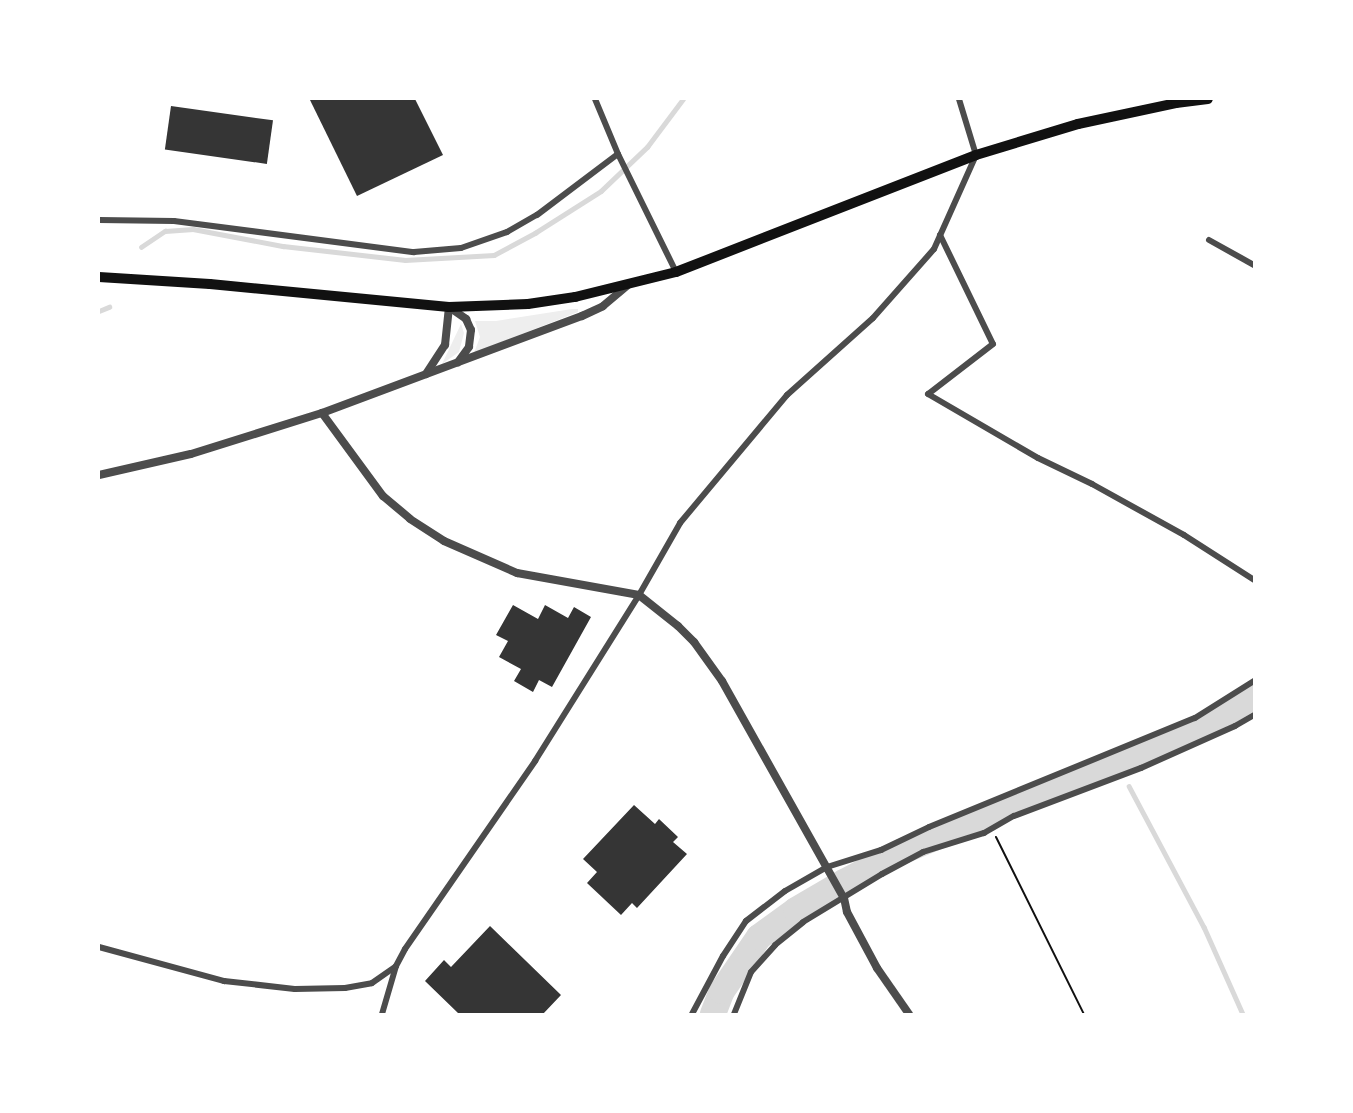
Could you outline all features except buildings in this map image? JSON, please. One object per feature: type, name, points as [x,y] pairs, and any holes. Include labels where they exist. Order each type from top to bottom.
[{"type":"highway","points":[[99,278],[210,284],[449,307],[528,304],[575,297],[676,272],[976,155],[1078,124],[1176,103],[1208,99]]},
{"type":"street","points":[[595,99],[619,157],[676,272]]},
{"type":"street","points":[[382,1014],[396,966],[405,949],[535,761],[639,595],[680,523],[707,487],[787,395],[873,318],[934,249],[976,155],[959,99]]},
{"type":"street","points":[[1176,103],[1189,99]]},
{"type":"street","points":[[99,220],[174,221],[414,252],[461,248],[507,232],[537,215],[619,157]]},
{"type":"street","points":[[940,235],[993,344],[928,394],[1038,458],[1092,484],[1184,535],[1254,580]]},
{"type":"street","points":[[1209,240],[1254,266]]},
{"type":"street","points":[[99,475],[192,454],[322,413],[582,316],[603,306],[628,285]]},
{"type":"street","points":[[425,375],[445,345],[449,307],[466,319],[471,330],[470,347],[456,363]]},
{"type":"street","points":[[322,413],[383,496],[410,519],[444,542],[517,573],[639,595],[694,642],[722,681],[844,897],[847,912],[877,968],[909,1014]]},
{"type":"street","points":[[692,1014],[723,956],[746,921],[785,891],[929,827],[1195,718],[1254,681]]},
{"type":"street","points":[[734,1014],[751,972],[775,945],[803,922],[844,897],[923,852],[992,828],[1014,816],[1141,768],[1235,726],[1254,715]]},
{"type":"street","points":[[99,947],[224,981],[296,989],[345,988],[372,983],[396,966]]},
{"type":"path","points":[[992,828],[1084,1014]]},
{"type":"shaded area","points":[[578,309],[578,312],[474,353],[480,337],[475,321],[496,321]]},
{"type":"shaded area","points":[[461,324],[464,333],[459,352],[442,364]]},
{"type":"waterway","points":[[141,247],[165,231],[193,229],[283,246],[405,260],[494,255],[535,233],[601,191],[647,147],[683,99]]},
{"type":"waterway","points":[[99,311],[109,307]]},
{"type":"waterway","points":[[713,1014],[722,991],[759,937],[796,910],[903,851],[1210,723],[1254,696]]},
{"type":"waterway","points":[[1129,786],[1204,927],[1243,1014]]}]
